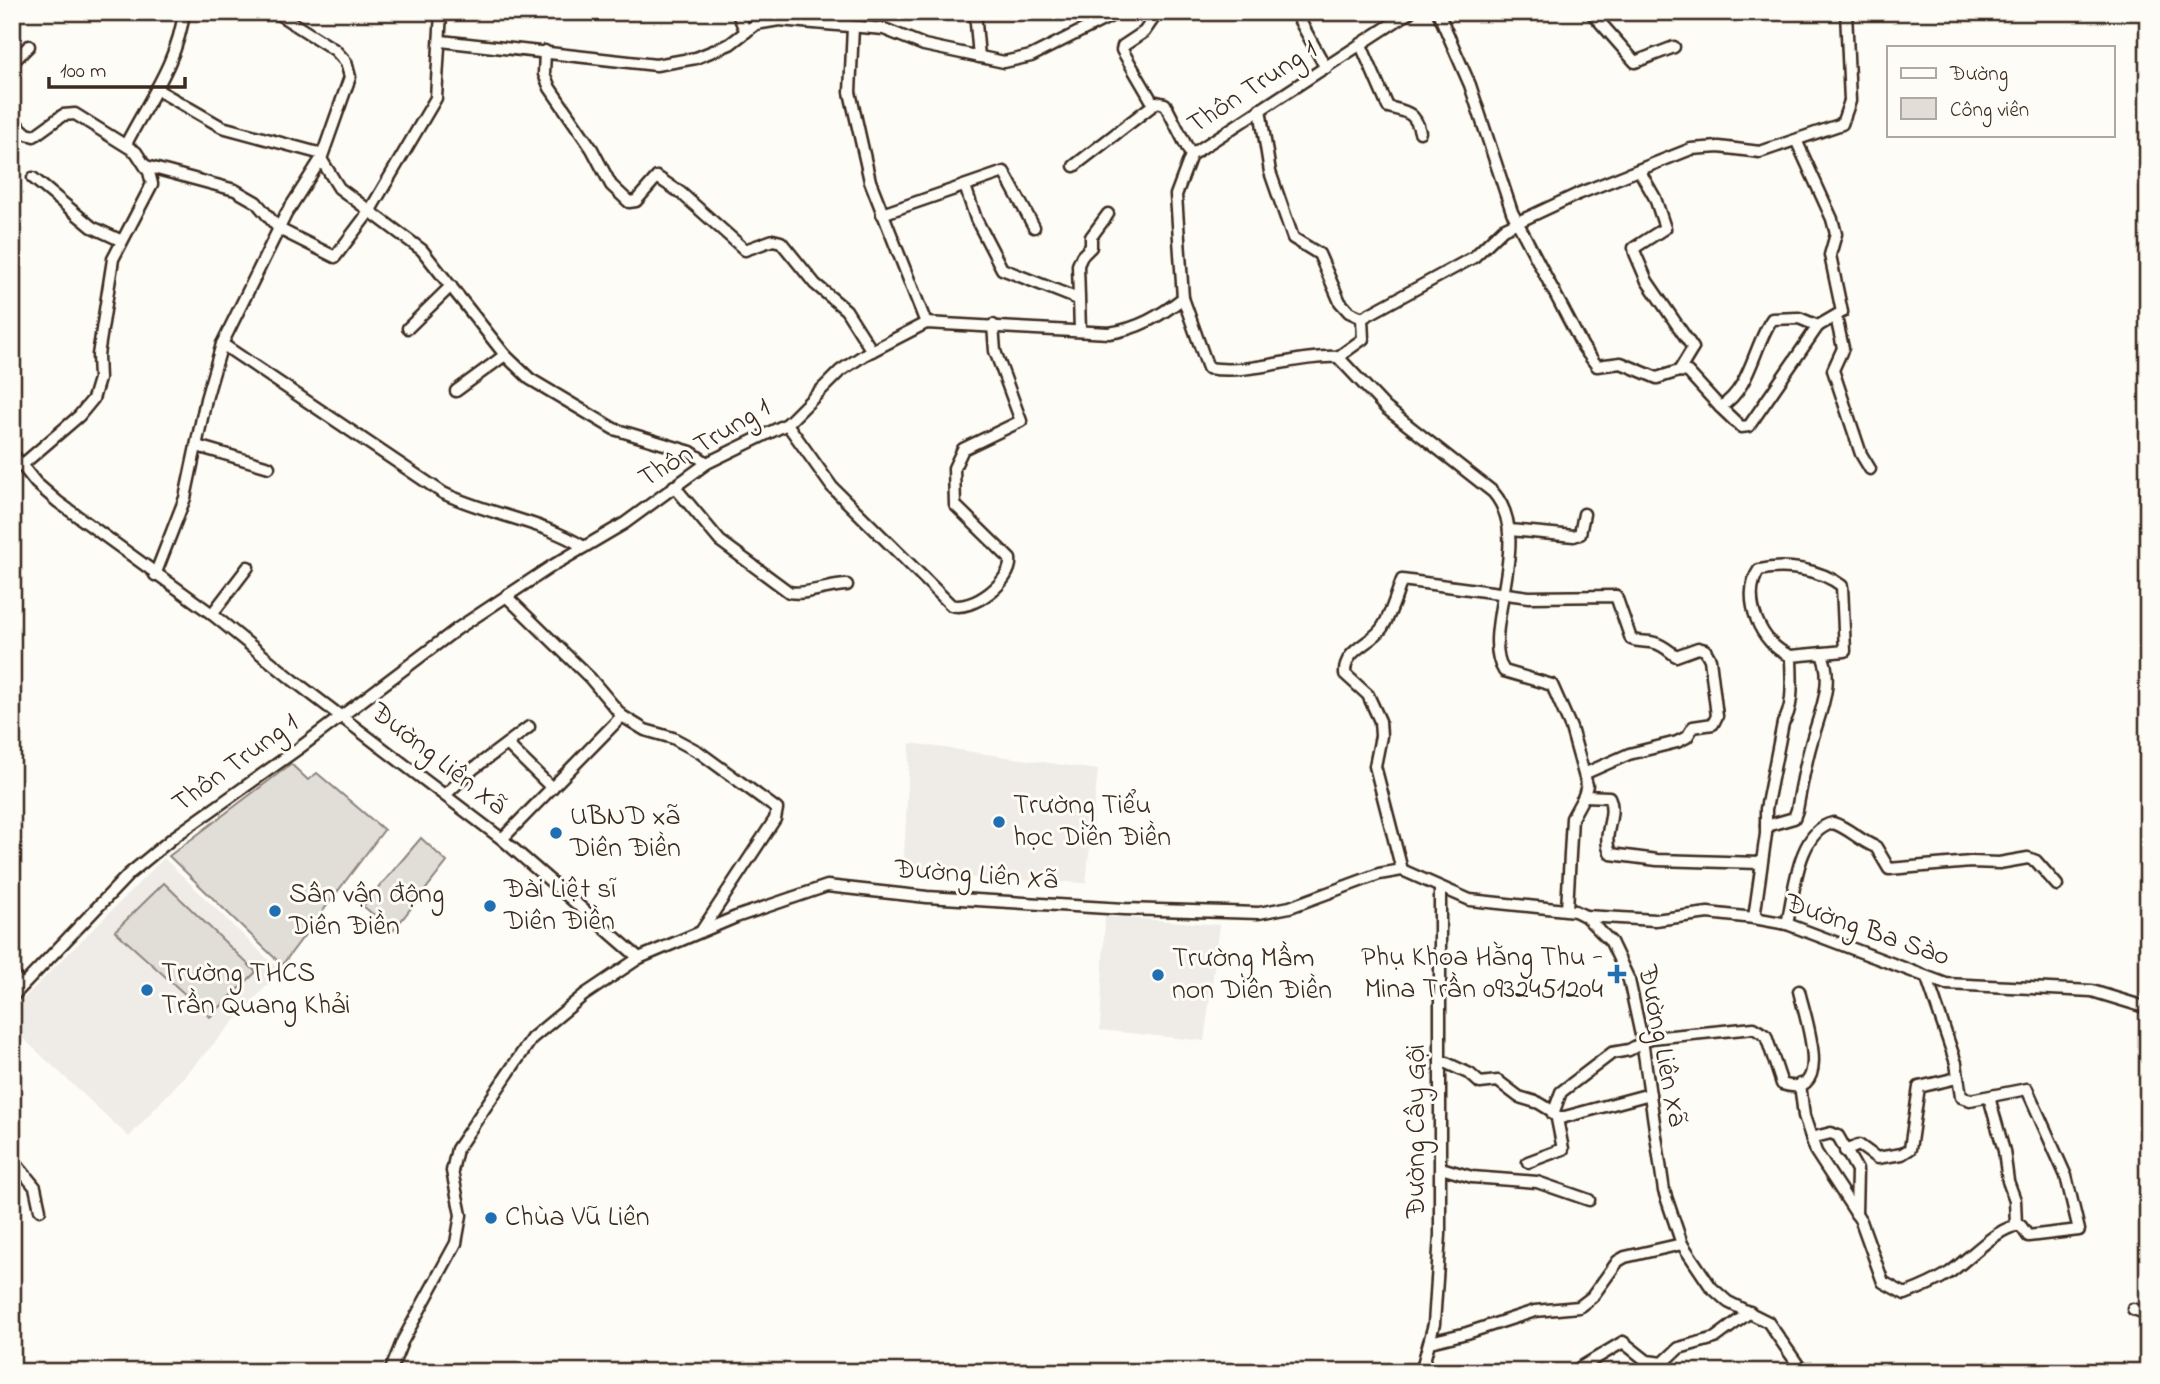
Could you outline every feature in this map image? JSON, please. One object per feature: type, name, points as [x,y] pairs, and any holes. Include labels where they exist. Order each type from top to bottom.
[{"type":"street","points":[[126,144],[178,45],[184,12]]},
{"type":"street","points":[[155,575],[180,514],[222,344],[279,229],[322,156],[350,77],[349,68],[335,50],[275,12]]},
{"type":"street","points":[[146,166],[234,190],[256,202],[279,229],[335,257],[369,212],[436,98],[442,41],[441,12]]},
{"type":"street","points":[[737,12],[746,32]]},
{"type":"street","points":[[975,12],[979,57]]},
{"type":"street","points":[[442,41],[545,51],[596,60],[670,64],[708,54],[769,20],[795,17],[853,27],[891,30],[924,45],[1004,62],[1020,60],[1073,38],[1119,12]]},
{"type":"street","points":[[1153,103],[1122,50],[1123,46],[1144,32],[1158,12]]},
{"type":"street","points":[[1295,12],[1326,68]]},
{"type":"street","name":"Thôn Trung 1","points":[[12,997],[148,857],[457,629],[625,523],[708,463],[787,424],[841,371],[872,351],[926,323],[1110,333],[1132,329],[1183,298],[1176,195],[1191,155],[1410,12]]},
{"type":"street","points":[[1438,12],[1469,85],[1518,221],[1592,362],[1597,366],[1621,363],[1632,365],[1657,378],[1679,371],[1689,372],[1741,427],[1749,426],[1818,326],[1842,312],[1830,255],[1836,234],[1832,219],[1797,142]]},
{"type":"street","points":[[1591,12],[1635,62],[1674,47]]},
{"type":"street","points":[[1362,318],[1474,257],[1495,236],[1518,221],[1639,170],[1691,149],[1719,147],[1760,152],[1797,142],[1842,124],[1850,101],[1846,12]]},
{"type":"street","points":[[853,27],[850,92],[870,181],[926,323]]},
{"type":"street","points":[[1362,45],[1388,107],[1410,111],[1417,119],[1420,132]]},
{"type":"street","points":[[12,63],[29,46]]},
{"type":"street","points":[[545,51],[544,74],[550,88],[592,149],[607,179],[626,200],[636,201],[657,177],[681,193],[745,250],[773,240],[781,242],[815,284],[846,310],[872,351]]},
{"type":"street","points":[[156,89],[222,127],[322,156]]},
{"type":"street","points":[[1074,166],[1153,103],[1165,104],[1191,155]]},
{"type":"street","points":[[1260,109],[1270,172],[1293,238],[1319,254],[1340,302],[1349,312],[1362,318]]},
{"type":"street","points":[[12,120],[27,134],[34,136],[63,115],[75,114],[126,144],[146,166],[151,178],[151,188],[140,211],[120,240],[109,274],[98,355],[99,379],[93,399],[79,416],[22,465]]},
{"type":"street","points":[[322,156],[332,181],[422,250],[505,355],[530,379],[604,424],[691,452],[708,463]]},
{"type":"street","points":[[1639,170],[1655,198],[1665,228],[1634,248],[1647,281],[1693,348],[1679,371]]},
{"type":"street","points":[[882,214],[1004,172],[1034,227]]},
{"type":"street","points":[[33,178],[92,227],[120,240]]},
{"type":"street","points":[[965,186],[976,219],[1002,268],[1078,299]]},
{"type":"street","points":[[1080,331],[1078,299],[1082,256],[1091,247],[1091,237],[1108,214]]},
{"type":"street","points":[[408,328],[451,286]]},
{"type":"street","points":[[1183,298],[1209,368],[1232,372],[1320,356],[1338,357],[1363,339],[1362,318]]},
{"type":"street","points":[[1836,317],[1843,348],[1833,370],[1861,454],[1870,469]]},
{"type":"street","points":[[1720,407],[1728,402],[1738,389],[1772,318],[1798,318],[1818,326]]},
{"type":"street","points":[[787,424],[846,502],[951,605],[965,606],[1005,580],[1011,567],[1010,559],[959,510],[954,499],[954,468],[963,449],[1021,421],[995,351],[993,326]]},
{"type":"street","points":[[222,344],[443,493],[463,503],[558,531],[584,547]]},
{"type":"street","points":[[456,391],[505,355]]},
{"type":"street","points":[[1338,357],[1386,408],[1493,492],[1503,503],[1510,530],[1499,630],[1500,664],[1504,671],[1552,685],[1559,697],[1586,772],[1584,796],[1572,818],[1567,909]]},
{"type":"street","points":[[197,446],[269,467]]},
{"type":"street","name":"Đường Liên Xã","points":[[12,453],[58,502],[212,614],[502,839],[639,958],[702,930],[827,886],[939,898],[1124,909],[1259,913],[1290,907],[1379,874],[1402,870],[1440,888],[1481,902],[1567,909],[1585,916],[1611,942],[1629,980],[1642,1040],[1664,1191],[1682,1244],[1711,1287],[1728,1302],[1768,1322],[1803,1372]]},
{"type":"street","points":[[674,486],[720,541],[789,592],[797,594],[818,587],[847,585]]},
{"type":"street","points":[[1510,530],[1574,537],[1580,534],[1584,514]]},
{"type":"street","points":[[212,614],[247,567]]},
{"type":"street","points":[[1795,569],[1819,575],[1842,586],[1845,650],[1821,653],[1791,656],[1781,653],[1759,626],[1753,596],[1755,576],[1759,570],[1795,569]]},
{"type":"street","points":[[1402,870],[1376,766],[1381,736],[1380,721],[1368,695],[1345,674],[1345,664],[1351,654],[1382,628],[1402,580],[1529,597],[1616,596],[1631,639],[1640,643],[1650,641],[1660,644],[1675,656],[1698,648],[1705,650],[1710,659],[1717,716],[1713,724],[1693,727],[1687,737],[1677,742],[1629,754],[1586,772]]},
{"type":"street","points":[[507,597],[590,678],[622,716],[645,730],[673,738],[699,752],[777,809],[775,819],[702,930]]},
{"type":"street","points":[[1766,826],[1794,818],[1797,810],[1811,742],[1821,719],[1826,676],[1821,653]]},
{"type":"street","points":[[1754,918],[1766,809],[1780,735],[1789,715],[1791,656]]},
{"type":"street","points":[[502,839],[622,716]]},
{"type":"street","points":[[445,795],[529,727]]},
{"type":"street","points":[[508,744],[552,788]]},
{"type":"street","points":[[1584,796],[1609,797],[1613,804],[1607,835],[1607,847],[1611,854],[1657,860],[1760,863]]},
{"type":"street","points":[[1787,924],[1808,844],[1819,829],[1833,823],[1850,831],[1862,842],[1876,847],[1889,869],[1970,862],[1999,863],[2028,858],[2036,861],[2057,885]]},
{"type":"street","name":"Đường Cây Gội","points":[[1421,1372],[1435,1312],[1441,1168],[1440,888]]},
{"type":"street","name":"Đường Ba Sào","points":[[1585,916],[1655,920],[1708,913],[1754,918],[1787,924],[1854,951],[1914,970],[1927,978],[1973,987],[2092,991],[2148,1008]]},
{"type":"street","points":[[390,1372],[402,1342],[456,1244],[461,1215],[452,1171],[457,1149],[532,1038],[584,995],[639,958]]},
{"type":"street","points":[[12,974],[22,986]]},
{"type":"street","points":[[1800,1084],[1811,1138],[1825,1168],[1856,1213],[1872,1245],[1883,1282],[1905,1294],[1930,1285],[1983,1249],[1993,1237],[2016,1225],[2021,1226],[2028,1236],[2079,1230],[2066,1177],[2031,1094],[2024,1088],[1989,1097],[1965,1100],[1961,1097],[1956,1063],[1927,978]]},
{"type":"street","points":[[1528,1162],[1563,1149],[1555,1115],[1561,1092],[1612,1053],[1629,1050],[1642,1040],[1754,1028],[1766,1036],[1782,1084],[1800,1084],[1812,1075],[1815,1062],[1799,992]]},
{"type":"street","points":[[1440,1060],[1485,1085],[1498,1081],[1519,1097],[1539,1103],[1555,1115],[1650,1094]]},
{"type":"street","points":[[1845,1151],[1859,1144],[1877,1158],[1883,1159],[1910,1149],[1919,1087],[1925,1083],[1957,1078]]},
{"type":"street","points":[[1989,1097],[2004,1151],[2008,1181],[2015,1200],[2016,1225]]},
{"type":"street","points":[[1811,1138],[1831,1132],[1838,1136],[1857,1170],[1856,1213]]},
{"type":"street","points":[[12,1159],[35,1187],[40,1210]]},
{"type":"street","points":[[1441,1168],[1479,1178],[1537,1182],[1589,1200]]},
{"type":"street","points":[[1430,1342],[1467,1334],[1535,1311],[1572,1310],[1592,1297],[1618,1261],[1682,1244]]},
{"type":"street","points":[[2133,1309],[2148,1314]]},
{"type":"street","points":[[1573,1372],[1623,1342],[1657,1368],[1685,1345],[1715,1338],[1750,1312]]},
{"type":"shaded area","name":"Trường Tiểu học Diên Điền","points":[[910,743],[1098,770],[1086,883],[903,875]]},
{"type":"shaded area","name":"Trường THCS Trần Quang Khải","points":[[164,858],[280,971],[129,1137],[12,1028],[12,1010]]},
{"type":"shaded area","name":"Trường Mầm non Diên Điền","points":[[1105,916],[1220,925],[1204,1041],[1100,1030]]},
{"type":"green space","name":"Sân vận động Diên Điền","points":[[291,764],[308,780],[317,773],[384,830],[282,965],[169,856]]},
{"type":"green space","points":[[421,838],[447,862],[393,931],[363,906]]},
{"type":"green space","points":[[164,883],[256,972],[210,1017],[115,931]]},
{"type":"place","name":"Trường Tiểu học Diên Điền","points":[[999,822]]},
{"type":"place","name":"UBND xã Diên Điền","points":[[556,833]]},
{"type":"place","name":"Đài Liệt sĩ Diên Điền","points":[[490,906]]},
{"type":"place","name":"Sân vận động Diên Điền","points":[[275,911]]},
{"type":"place","name":"Phụ Khoa Hằng Thu - Mina Trần 0932451204","points":[[1617,974]]},
{"type":"place","name":"Trường Mầm non Diên Điền","points":[[1158,975]]},
{"type":"place","name":"Trường THCS Trần Quang Khải","points":[[147,990]]},
{"type":"place","name":"Chùa Vũ Liên","points":[[491,1218]]}]
